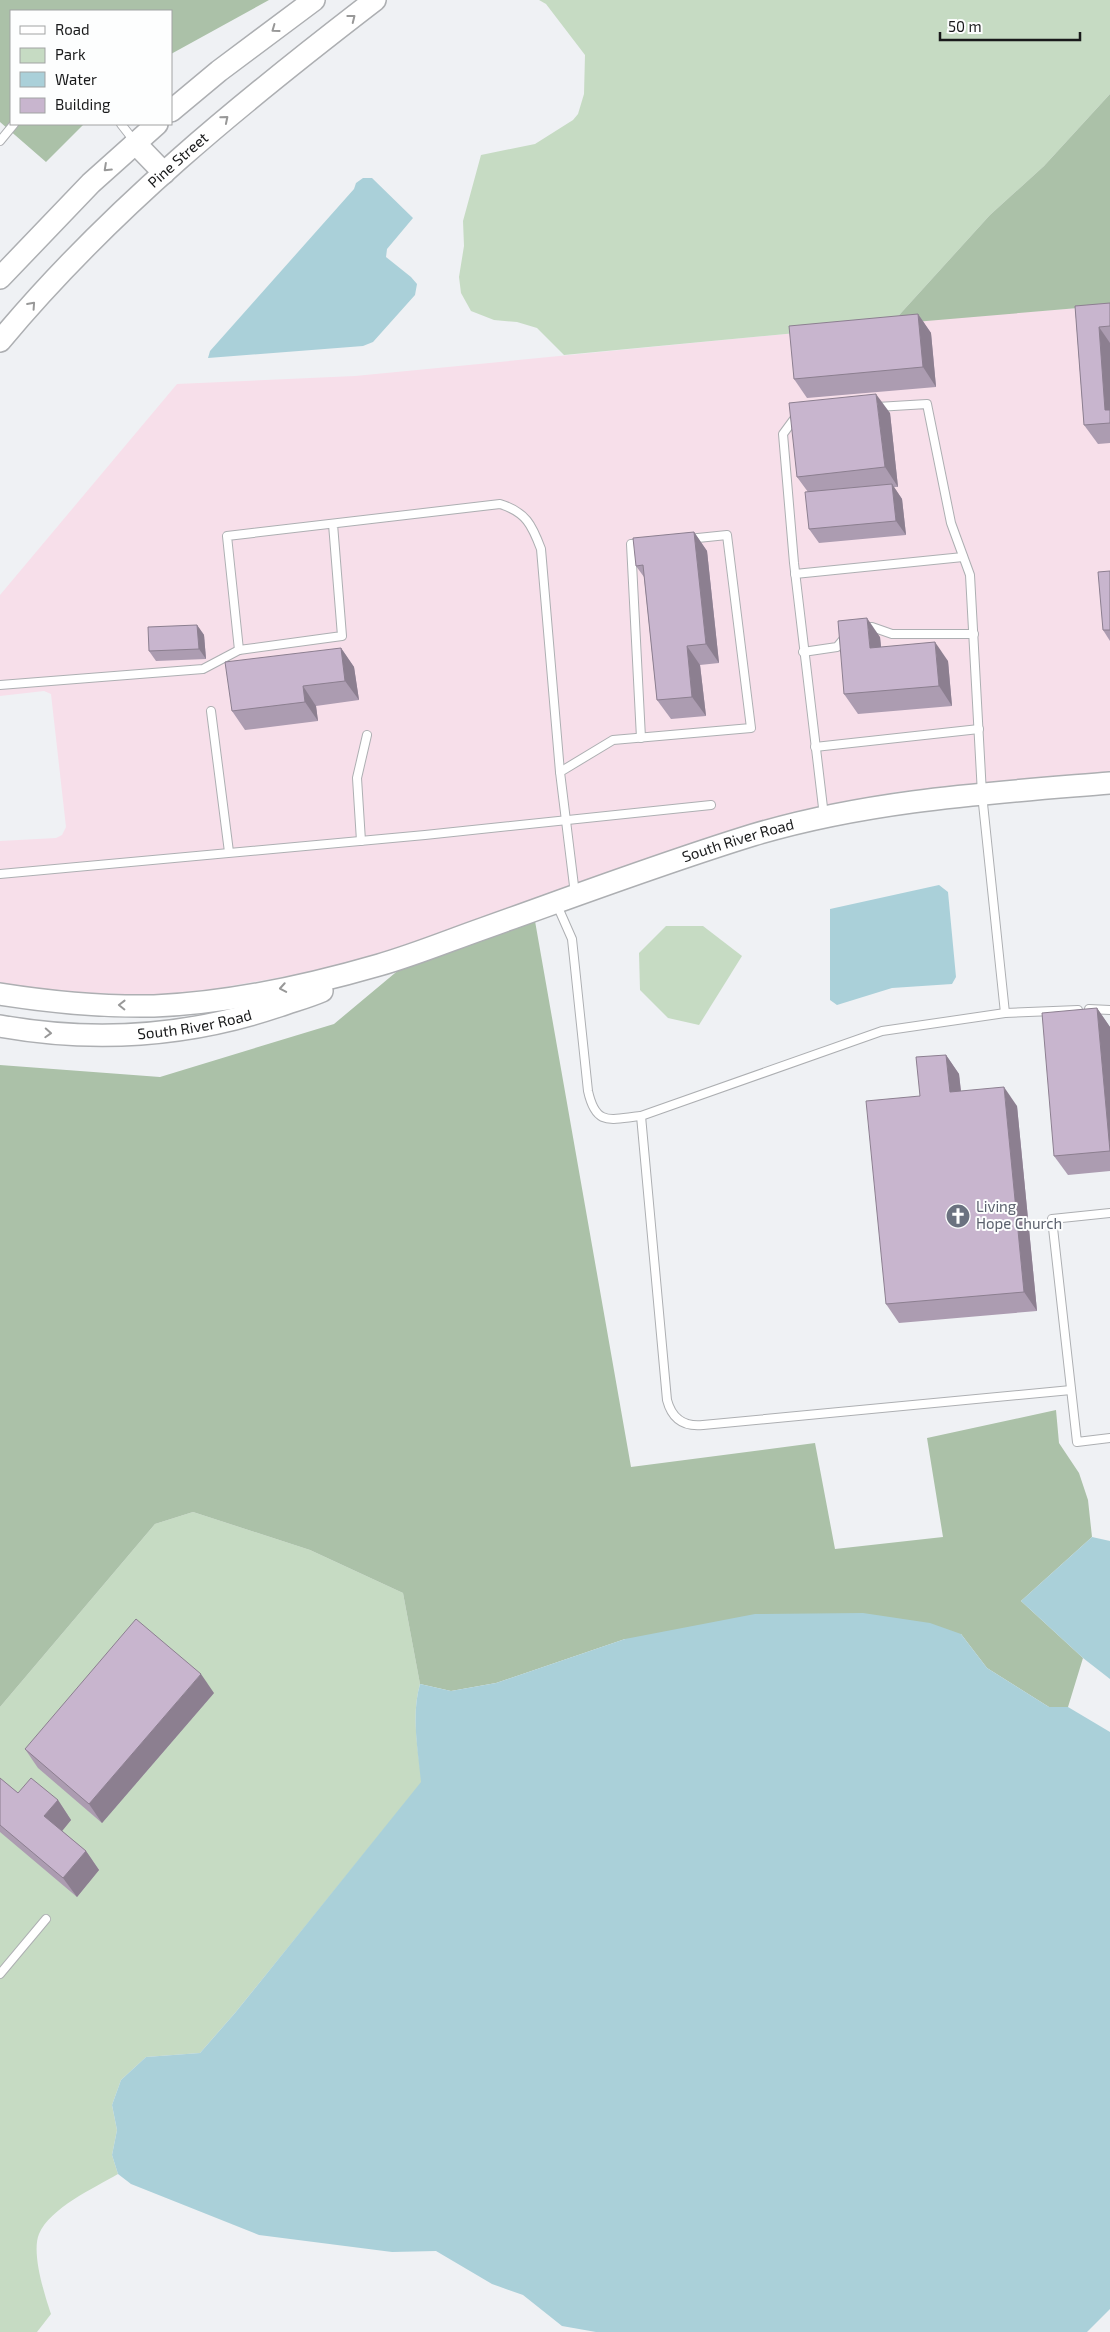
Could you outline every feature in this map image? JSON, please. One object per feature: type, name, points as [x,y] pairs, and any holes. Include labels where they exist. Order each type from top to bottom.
[{"type":"main road","points":[[172,110],[218,71],[314,0]]},
{"type":"main road","name":"Pine Street","points":[[0,341],[108,225],[164,172],[275,77],[375,0]]},
{"type":"main road","points":[[0,278],[91,183],[156,125]]},
{"type":"main road","points":[[135,143],[164,172]]},
{"type":"main road","name":"South River Road","points":[[0,994],[57,1003],[154,1006],[241,996],[323,980],[382,964],[756,835],[824,816],[896,803],[1110,783]]},
{"type":"main road","name":"South River Road","points":[[0,1026],[37,1033],[151,1035],[241,1019],[317,994],[382,964]]},
{"type":"lane","points":[[122,125],[135,143]]},
{"type":"lane","points":[[0,140],[3,131]]},
{"type":"lane","points":[[868,408],[927,404],[951,523],[970,575],[982,794],[1005,1013]]},
{"type":"lane","points":[[810,412],[800,412],[783,434],[803,652],[824,816]]},
{"type":"lane","points":[[239,650],[227,536],[500,504],[515,509],[532,526],[541,549],[560,772],[566,820],[566,900],[588,1091],[594,1111],[600,1117],[613,1119],[641,1116],[882,1032],[1005,1013],[1110,1010]]},
{"type":"lane","points":[[0,685],[203,669],[239,650],[342,636],[333,524]]},
{"type":"lane","points":[[560,772],[612,740],[751,728],[727,535],[679,540]]},
{"type":"lane","points":[[640,738],[631,544],[650,542]]},
{"type":"lane","points":[[795,574],[963,557]]},
{"type":"lane","points":[[803,652],[837,647],[853,630],[862,627],[872,627],[892,634],[974,634]]},
{"type":"lane","points":[[211,711],[230,852]]},
{"type":"lane","points":[[815,747],[979,729]]},
{"type":"lane","points":[[361,841],[357,778],[367,735]]},
{"type":"lane","points":[[0,874],[361,841],[711,805]]},
{"type":"lane","points":[[641,1116],[667,1400],[671,1412],[679,1421],[690,1426],[703,1426],[1071,1390]]},
{"type":"lane","points":[[1110,1213],[1052,1220],[1077,1442],[1110,1438]]},
{"type":"lane","points":[[0,1974],[46,1918]]},
{"type":"shaded area","points":[[1079,308],[1110,324],[1110,772],[896,792],[824,806],[696,843],[380,955],[322,970],[214,989],[155,995],[59,992],[0,983],[0,841],[56,838],[62,835],[66,827],[51,694],[44,691],[0,696],[0,595],[177,384],[355,376],[960,317]]},
{"type":"green space","points":[[0,0],[269,0],[172,53],[172,10],[10,10],[10,125],[83,125],[46,162],[0,122]]},
{"type":"green space","points":[[539,0],[1110,0],[1110,94],[1044,166],[990,215],[891,324],[564,355],[537,328],[517,322],[494,320],[471,311],[461,293],[459,277],[464,246],[463,221],[481,155],[535,144],[573,120],[578,114],[584,94],[585,55],[546,4]]},
{"type":"green space","points":[[1110,94],[1110,324],[1078,308],[891,324],[990,215],[1044,166]]},
{"type":"green space","points":[[535,921],[631,1467],[815,1443],[835,1549],[943,1537],[927,1438],[1056,1410],[1059,1443],[1079,1473],[1088,1500],[1092,1537],[1021,1601],[1083,1658],[1068,1707],[1049,1707],[987,1668],[961,1634],[625,1639],[496,1683],[451,1691],[420,1684],[403,1593],[310,1550],[193,1512],[155,1524],[0,1707],[0,1065],[160,1077],[334,1024],[401,968]]},
{"type":"green space","points":[[666,926],[703,926],[742,956],[699,1025],[668,1018],[640,990],[639,953]]},
{"type":"green space","points":[[193,1512],[310,1550],[403,1593],[420,1684],[417,1696],[416,1720],[422,1782],[235,2013],[200,2053],[146,2057],[121,2080],[112,2105],[117,2130],[112,2155],[118,2174],[85,2192],[63,2207],[39,2234],[37,2242],[38,2263],[42,2286],[51,2314],[37,2332],[0,2332],[0,1707],[155,1524]]},
{"type":"water","points":[[363,178],[372,178],[413,218],[387,249],[386,257],[417,284],[415,295],[373,342],[363,346],[208,358],[210,351],[354,189],[356,183]]},
{"type":"water","points":[[939,885],[948,892],[956,977],[952,984],[892,988],[837,1005],[830,1000],[830,909]]},
{"type":"water","points":[[1092,1537],[1110,1541],[1110,1679],[1083,1658],[1021,1601]]},
{"type":"water","points":[[863,1613],[930,1623],[961,1634],[987,1668],[1049,1707],[1068,1707],[1110,1732],[1110,2309],[1087,2332],[596,2332],[562,2326],[523,2295],[492,2284],[436,2251],[392,2252],[259,2235],[131,2184],[118,2174],[112,2155],[117,2130],[112,2105],[121,2080],[146,2057],[200,2053],[235,2013],[421,1782],[416,1720],[417,1696],[420,1684],[451,1691],[496,1683],[625,1639],[755,1614]]},
{"type":"building","points":[[1110,303],[1110,326],[1099,327],[1105,410],[1110,410],[1110,423],[1084,425],[1075,306]]},
{"type":"building","points":[[918,314],[923,367],[794,379],[789,326]]},
{"type":"building","points":[[876,394],[885,467],[797,477],[789,403]]},
{"type":"building","points":[[892,484],[896,521],[809,529],[805,492]]},
{"type":"building","points":[[694,532],[706,644],[687,646],[692,697],[657,700],[643,565],[636,566],[633,538]]},
{"type":"building","points":[[1110,571],[1110,630],[1103,630],[1098,572]]},
{"type":"building","points":[[867,618],[870,648],[935,642],[939,686],[844,694],[838,621]]},
{"type":"building","points":[[197,625],[199,649],[149,651],[148,627]]},
{"type":"building","points":[[341,648],[345,681],[303,686],[305,702],[232,711],[225,662]]},
{"type":"building","points":[[1097,1008],[1110,1151],[1054,1156],[1042,1013]]},
{"type":"building","name":"Living Hope Church","points":[[946,1055],[950,1092],[1004,1087],[1024,1292],[886,1304],[866,1101],[920,1096],[916,1057]]},
{"type":"building","points":[[136,1619],[201,1674],[89,1804],[25,1749]]},
{"type":"building","points":[[0,1778],[18,1793],[31,1778],[58,1800],[44,1816],[86,1851],[63,1878],[0,1825]]},
{"type":"place","name":"Living Hope Church","points":[[958,1216]]}]
